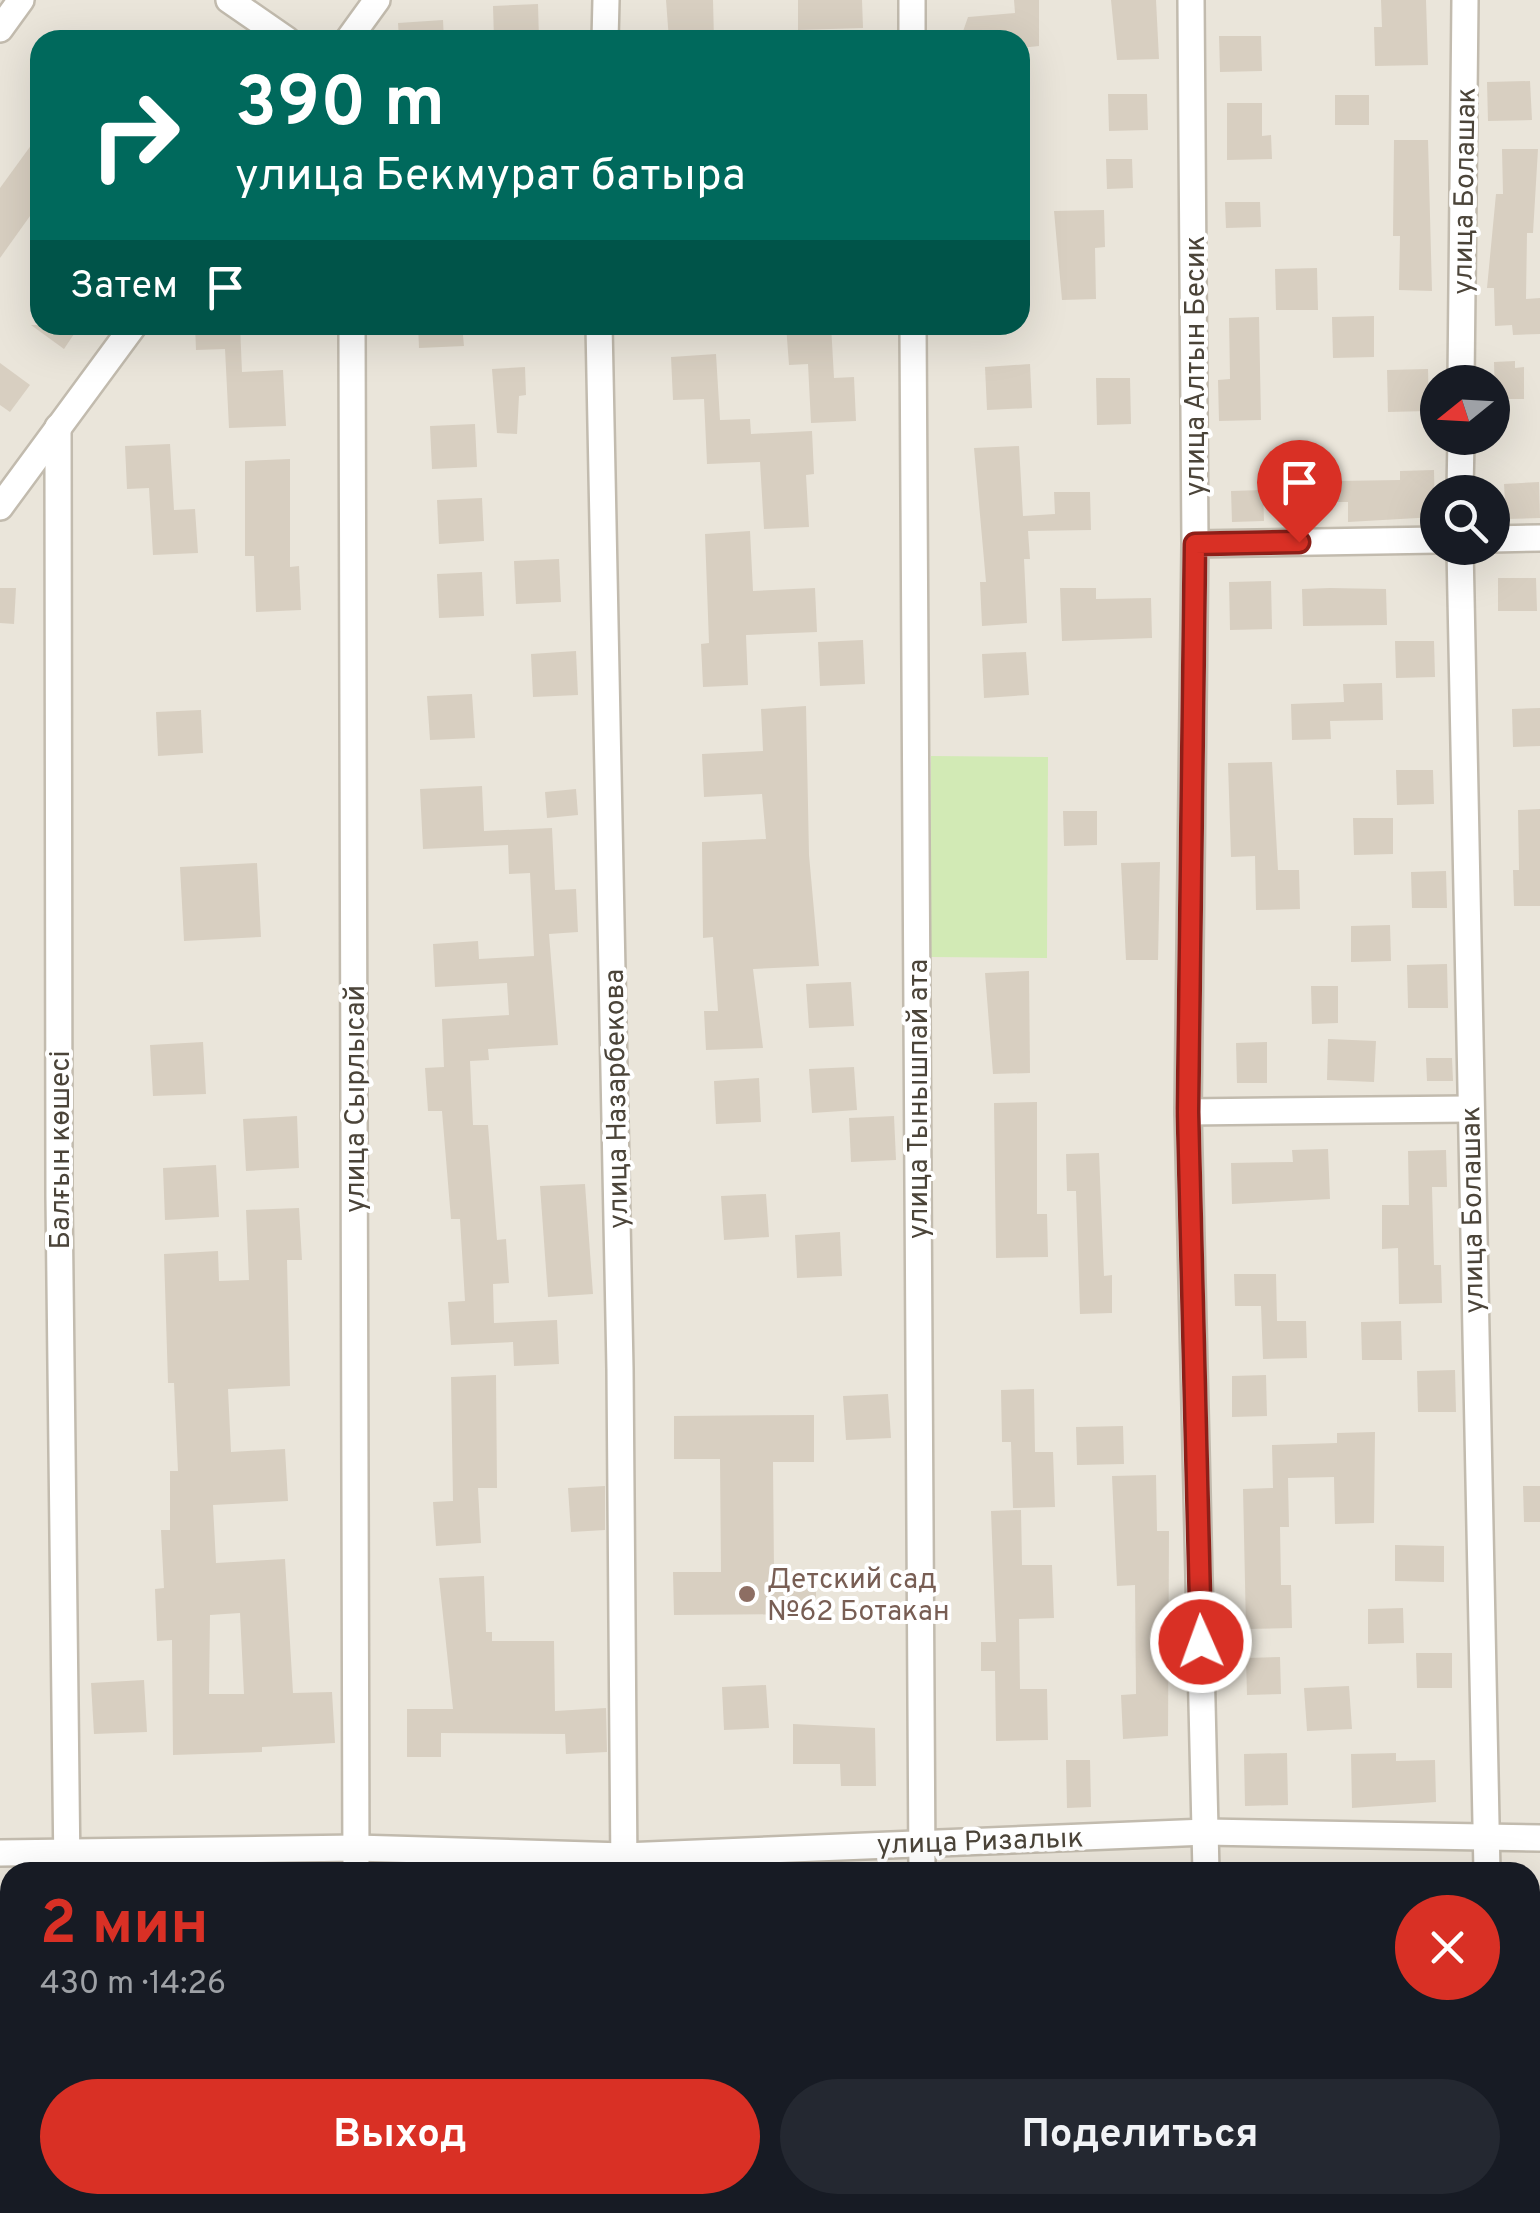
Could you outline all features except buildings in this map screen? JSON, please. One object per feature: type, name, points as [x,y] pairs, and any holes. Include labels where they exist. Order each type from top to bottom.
[{"type":"street","points":[[0,29],[21,0]]},
{"type":"street","points":[[229,0],[272,30]]},
{"type":"street","points":[[357,30],[377,0]]},
{"type":"street","points":[[605,30],[606,0]]},
{"type":"street","points":[[912,0],[912,30]]},
{"type":"street","name":"улица Алтын Бесик","points":[[1191,0],[1195,544],[1188,1112],[1206,1862]]},
{"type":"street","name":"улица Болашак","points":[[1461,365],[1465,0]]},
{"type":"street","points":[[0,507],[127,335]]},
{"type":"street","name":"улица Сырлысай","points":[[352,335],[356,1860]]},
{"type":"street","name":"улица Назарбекова","points":[[599,335],[620,1370],[624,1862]]},
{"type":"street","name":"улица Тынышпай ата","points":[[913,335],[922,1862]]},
{"type":"street","name":"Балғын көшесі","points":[[58,427],[67,1861]]},
{"type":"street","points":[[1510,539],[1540,538]]},
{"type":"street","points":[[1195,544],[1420,540]]},
{"type":"street","name":"улица Болашак","points":[[1460,565],[1468,1109],[1487,1862]]},
{"type":"street","points":[[1188,1112],[1468,1109]]},
{"type":"street","name":"улица Ризалык","points":[[651,1862],[922,1842],[1206,1832],[1540,1838]]},
{"type":"street","name":"улица Ризалык","points":[[0,1853],[67,1861],[490,1862]]},
{"type":"shaded area","points":[[0,0],[1540,0],[1540,1862],[0,1862]]},
{"type":"green space","points":[[931,756],[1048,757],[1047,958],[930,957]]},
{"type":"place","name":"Детский сад №62 Ботакан","points":[[747,1594]]},
{"type":"route","points":[[1201,1642],[1188,1112],[1195,544],[1299,542]]}]
